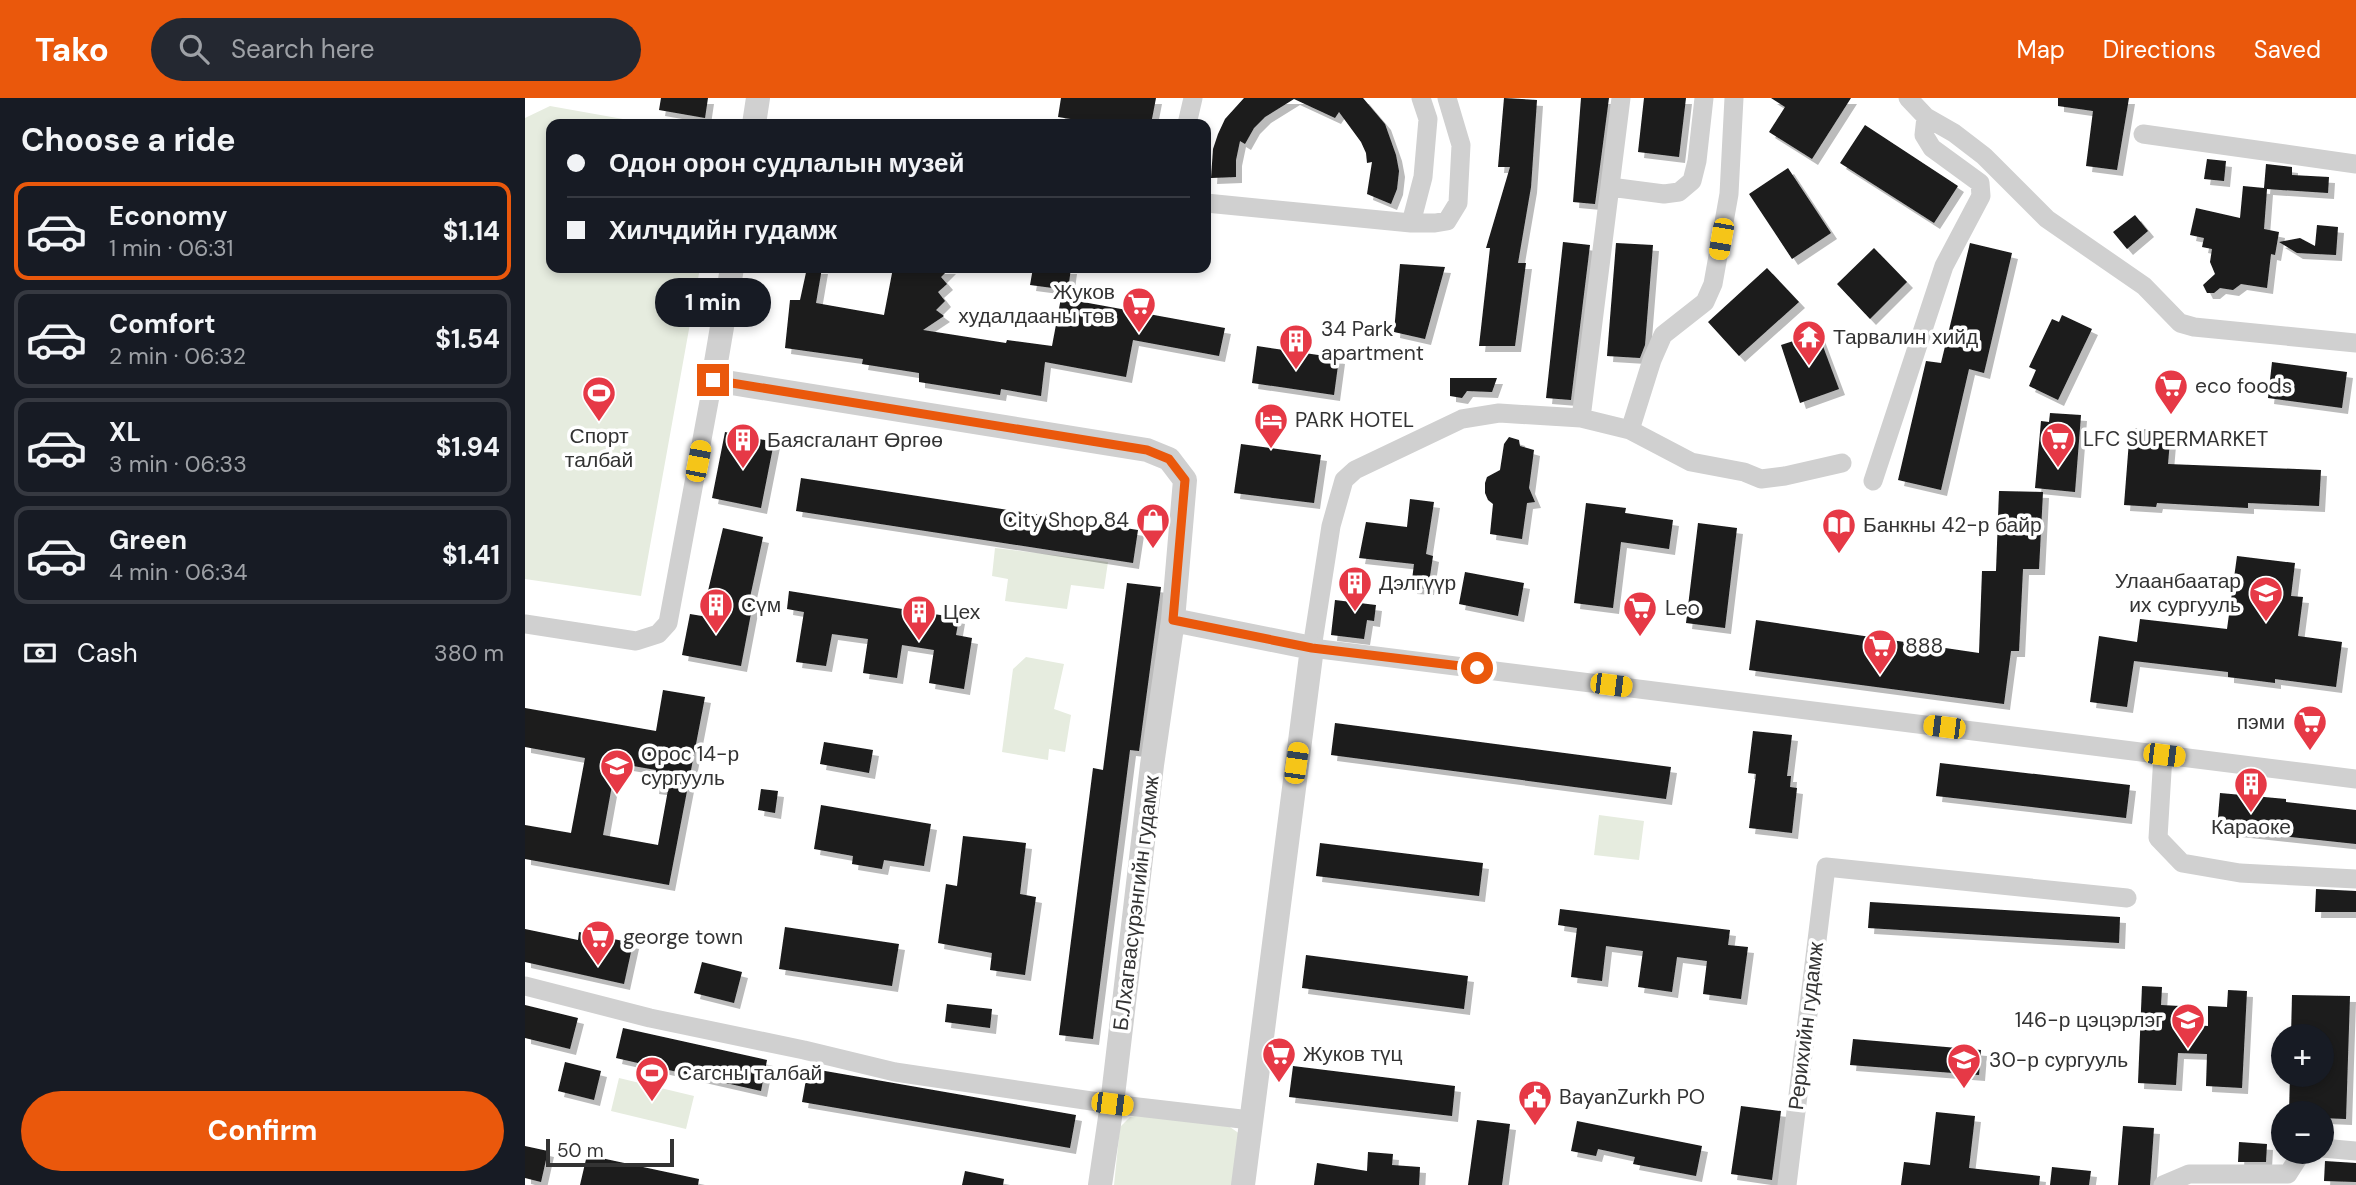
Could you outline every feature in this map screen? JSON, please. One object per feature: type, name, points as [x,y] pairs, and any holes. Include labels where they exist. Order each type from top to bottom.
[{"type":"street","points":[[755,119],[758,98]]},
{"type":"street","points":[[1188,119],[1193,98]]},
{"type":"street","points":[[1411,223],[1423,177],[1428,119],[1421,98]]},
{"type":"street","points":[[1211,203],[1411,223],[1447,221],[1458,203],[1461,145],[1447,98]]},
{"type":"street","points":[[1581,418],[1621,98]]},
{"type":"street","points":[[1610,187],[1664,194],[1679,192],[1692,181],[1704,98]]},
{"type":"street","points":[[1630,430],[1652,360],[1663,335],[1705,302],[1713,284],[1729,194],[1734,98]]},
{"type":"street","points":[[1908,98],[1926,117],[1954,133],[1984,156],[2047,219],[2144,286],[2180,323],[2195,327],[2356,343]]},
{"type":"street","points":[[1873,481],[1944,266],[1981,196],[1980,183],[1932,148],[1924,135],[1926,117]]},
{"type":"street","points":[[2143,134],[2356,164]]},
{"type":"street","points":[[525,625],[636,641],[658,634],[668,623],[731,273]]},
{"type":"street","name":"Б.Лхагвасүрэнгийн гудамж","points":[[713,380],[1147,450],[1169,459],[1185,480],[1173,620],[1152,765],[1100,1185]]},
{"type":"street","points":[[1243,1185],[1312,648],[1331,526],[1344,480],[1355,470],[1462,419],[1478,415],[1581,418],[1630,430],[1691,462],[1744,472],[1761,479],[1842,463]]},
{"type":"street","points":[[1173,620],[1312,648],[2356,779]]},
{"type":"street","points":[[2164,755],[2158,838],[2182,863],[2240,873],[2356,879]]},
{"type":"street","name":"Рерихийн гудамж","points":[[1787,1185],[1826,867],[2127,898]]},
{"type":"street","points":[[525,986],[895,1072],[1112,1104],[1250,1120]]},
{"type":"street","points":[[2334,1149],[2356,1150]]},
{"type":"street","points":[[2163,1185],[2189,1174],[2288,1174],[2294,1164]]},
{"type":"shaded area","name":"Спорт талбай","points":[[550,106],[623,119],[546,119],[546,273],[699,273],[641,596],[525,579],[525,118]]},
{"type":"shaded area","points":[[995,548],[1108,562],[1104,589],[1071,585],[1067,609],[1005,601],[1008,579],[992,576]]},
{"type":"shaded area","points":[[1026,657],[1064,664],[1054,709],[1071,715],[1065,752],[1049,749],[1048,760],[1002,752],[1013,669]]},
{"type":"shaded area","points":[[1599,815],[1644,821],[1639,860],[1594,855]]},
{"type":"shaded area","name":"Сагсны талбай","points":[[619,1078],[694,1096],[686,1129],[611,1111]]},
{"type":"shaded area","points":[[1139,1115],[1227,1125],[1240,1134],[1236,1185],[1114,1185],[1120,1127],[1130,1117]]},
{"type":"building","points":[[661,98],[708,98],[705,118],[659,110]]},
{"type":"building","points":[[1061,98],[1156,98],[1152,119],[1058,117]]},
{"type":"building","points":[[1244,98],[1363,98],[1385,124],[1396,155],[1399,171],[1397,189],[1391,204],[1367,194],[1372,162],[1367,163],[1361,142],[1339,112],[1335,118],[1294,99],[1265,117],[1254,128],[1245,144],[1240,141],[1236,177],[1211,178],[1213,149],[1218,134],[1225,119]]},
{"type":"building","points":[[1504,98],[1537,100],[1531,187],[1518,263],[1526,263],[1515,346],[1479,346],[1490,248],[1486,248],[1510,167],[1498,167]]},
{"type":"building","points":[[1581,98],[1609,98],[1595,204],[1573,202]]},
{"type":"building","points":[[1644,98],[1686,98],[1679,157],[1638,152]]},
{"type":"building","points":[[1771,98],[1851,98],[1812,159],[1769,132],[1785,107]]},
{"type":"building","points":[[2058,98],[2129,98],[2117,170],[2086,166],[2093,111],[2058,106]]},
{"type":"building","points":[[1865,125],[1958,186],[1934,223],[1840,163]]},
{"type":"building","points":[[2207,159],[2226,161],[2224,181],[2204,179]]},
{"type":"building","points":[[2266,164],[2292,167],[2292,175],[2329,177],[2328,193],[2267,189],[2264,229],[2279,232],[2275,255],[2271,254],[2267,288],[2241,284],[2233,290],[2220,288],[2214,293],[2207,293],[2203,285],[2215,274],[2210,262],[2212,249],[2202,247],[2204,238],[2190,235],[2196,208],[2240,218],[2243,186],[2264,188]]},
{"type":"building","points":[[1788,168],[1831,233],[1792,259],[1749,194]]},
{"type":"building","points":[[2135,215],[2148,231],[2127,249],[2113,232]]},
{"type":"building","points":[[2317,225],[2338,227],[2336,255],[2297,253],[2279,242],[2300,238],[2315,246]]},
{"type":"building","points":[[1563,242],[1590,245],[1571,400],[1546,398]]},
{"type":"building","points":[[1616,243],[1653,245],[1645,345],[1640,358],[1607,356]]},
{"type":"building","points":[[1970,243],[2012,253],[1984,373],[1969,369],[1941,490],[1898,480],[1926,361],[1941,363]]},
{"type":"building","points":[[1874,248],[1907,282],[1870,319],[1837,284]]},
{"type":"building","points":[[1400,264],[1445,267],[1425,339],[1394,332]]},
{"type":"building","points":[[1767,268],[1799,302],[1739,356],[1708,322]]},
{"type":"building","points":[[806,273],[821,273],[816,303],[884,315],[892,273],[945,273],[941,277],[947,284],[938,292],[945,301],[936,310],[944,316],[923,330],[1006,343],[1007,340],[1052,346],[1061,298],[1225,328],[1219,356],[1133,340],[1126,377],[1045,362],[1041,396],[1001,389],[1000,395],[919,382],[919,373],[862,364],[863,359],[785,348],[790,300],[800,300]]},
{"type":"building","points":[[1032,273],[1070,273],[1068,290],[1030,285]]},
{"type":"building","points":[[2062,315],[2092,329],[2058,400],[2029,386],[2036,370],[2029,367],[2052,319],[2059,322]]},
{"type":"building","name":"Тарвалин хийд","points":[[1818,333],[1839,389],[1800,403],[1781,345]]},
{"type":"building","name":"34 Park apartment","points":[[1257,346],[1339,358],[1334,395],[1252,383]]},
{"type":"building","points":[[2272,362],[2347,372],[2342,408],[2268,398]]},
{"type":"building","points":[[1450,378],[1497,378],[1492,392],[1467,391],[1462,398],[1450,396]]},
{"type":"building","points":[[2050,413],[2081,415],[2075,492],[2035,488],[2041,421],[2049,422]]},
{"type":"building","points":[[2130,428],[2162,431],[2161,440],[2170,440],[2168,464],[2321,470],[2319,506],[2248,503],[2248,508],[2157,503],[2156,507],[2124,505]]},
{"type":"building","name":"Баясгалант Өргөө","points":[[725,432],[774,442],[761,508],[712,498]]},
{"type":"building","points":[[1509,437],[1519,440],[1520,446],[1534,450],[1529,488],[1535,502],[1527,503],[1522,539],[1490,534],[1493,504],[1485,493],[1485,483],[1487,477],[1500,470],[1504,444]]},
{"type":"building","points":[[1241,444],[1321,455],[1314,503],[1234,493]]},
{"type":"building","points":[[801,478],[1138,530],[1133,563],[796,511]]},
{"type":"building","points":[[1999,491],[2043,492],[2039,569],[2023,569],[2019,651],[2011,651],[2004,704],[1749,670],[1756,620],[1979,653],[1982,571],[1996,571]]},
{"type":"building","points":[[1410,499],[1434,502],[1426,554],[1433,556],[1428,589],[1411,588],[1414,564],[1359,558],[1366,522],[1407,527]]},
{"type":"building","points":[[1586,503],[1626,508],[1625,513],[1673,520],[1669,549],[1621,542],[1613,608],[1574,603]]},
{"type":"building","points":[[1698,523],[1737,528],[1725,628],[1686,623]]},
{"type":"building","points":[[723,528],[763,537],[749,602],[753,603],[741,666],[682,655],[690,614],[702,616]]},
{"type":"building","name":"Улаанбаатар их сургууль","points":[[2237,556],[2295,563],[2291,596],[2303,597],[2298,636],[2342,642],[2336,687],[2275,679],[2275,683],[2228,677],[2228,672],[2134,661],[2127,707],[2090,702],[2099,636],[2137,642],[2140,619],[2227,629]]},
{"type":"building","points":[[1465,572],[1524,583],[1518,616],[1459,604]]},
{"type":"building","points":[[1127,583],[1161,587],[1139,751],[1130,750],[1093,1039],[1059,1035],[1093,768],[1103,770]]},
{"type":"building","name":"Цех","points":[[789,591],[959,618],[956,635],[972,638],[964,689],[929,683],[934,650],[902,645],[897,678],[863,673],[868,639],[832,634],[826,666],[796,662],[804,612],[787,609]]},
{"type":"building","name":"Дэлгүүр","points":[[1335,600],[1376,605],[1374,621],[1367,620],[1364,639],[1331,635]]},
{"type":"building","points":[[663,690],[705,697],[669,885],[525,859],[525,825],[571,833],[585,758],[525,747],[525,708],[656,731]],"holes":[[[616,763],[656,770],[653,788],[668,790],[658,845],[603,835]]]},
{"type":"building","points":[[1335,723],[1671,767],[1666,799],[1331,755]]},
{"type":"building","points":[[1753,731],[1792,735],[1787,776],[1791,776],[1790,787],[1797,788],[1792,833],[1749,828],[1756,774],[1748,773]]},
{"type":"building","points":[[824,742],[873,750],[869,773],[820,764]]},
{"type":"building","points":[[1940,763],[2130,785],[2126,818],[1936,796]]},
{"type":"building","points":[[761,789],[778,791],[775,813],[758,810]]},
{"type":"building","points":[[2220,793],[2286,799],[2286,802],[2356,810],[2356,844],[2217,829]]},
{"type":"building","points":[[821,805],[931,824],[924,866],[884,860],[882,869],[852,864],[853,856],[814,849]]},
{"type":"building","points":[[963,836],[1026,843],[1020,894],[1036,897],[1025,975],[990,970],[992,953],[938,943],[946,884],[957,886]]},
{"type":"building","points":[[1320,843],[1483,863],[1479,896],[1316,876]]},
{"type":"building","points":[[2316,889],[2356,891],[2356,912],[2315,912]]},
{"type":"building","points":[[1870,902],[2120,917],[2119,943],[1868,928]]},
{"type":"building","points":[[1560,909],[1730,930],[1728,945],[1748,947],[1741,999],[1703,994],[1707,961],[1677,957],[1672,992],[1638,987],[1643,951],[1606,946],[1602,981],[1571,977],[1577,928],[1558,925]]},
{"type":"building","points":[[785,927],[899,944],[892,986],[779,969]]},
{"type":"building","points":[[525,929],[578,940],[579,932],[633,943],[624,984],[525,962]]},
{"type":"building","points":[[1306,955],[1468,976],[1464,1009],[1302,988]]},
{"type":"building","points":[[702,962],[742,972],[734,1003],[694,993]]},
{"type":"building","points":[[2142,986],[2162,987],[2161,1005],[2180,1006],[2179,1024],[2208,1026],[2208,1006],[2227,1007],[2228,990],[2247,991],[2242,1088],[2206,1086],[2207,1054],[2178,1053],[2176,1085],[2138,1083]]},
{"type":"building","points":[[2292,995],[2350,996],[2346,1119],[2334,1118],[2334,1101],[2289,1101],[2290,1087],[2334,1087],[2334,1024],[2291,1024]]},
{"type":"building","points":[[947,1004],[992,1009],[990,1028],[945,1022]]},
{"type":"building","points":[[525,1005],[578,1018],[570,1049],[525,1038]]},
{"type":"building","points":[[623,1028],[767,1060],[761,1091],[616,1058]]},
{"type":"building","points":[[1853,1039],[1981,1050],[1979,1075],[1850,1065]]},
{"type":"building","points":[[565,1062],[601,1071],[594,1100],[558,1091]]},
{"type":"building","points":[[1293,1066],[1455,1086],[1452,1116],[1289,1097]]},
{"type":"building","points":[[808,1068],[1076,1115],[1070,1148],[802,1102]]},
{"type":"building","points":[[1741,1106],[1781,1111],[1772,1180],[1731,1174]]},
{"type":"building","points":[[1936,1112],[1975,1116],[1969,1168],[2040,1176],[2039,1185],[1901,1185],[1904,1162],[1930,1165]]},
{"type":"building","points":[[1477,1120],[1510,1124],[1502,1185],[1468,1185]]},
{"type":"building","points":[[1577,1121],[1702,1146],[1696,1176],[1633,1164],[1635,1157],[1598,1149],[1596,1156],[1571,1151]]},
{"type":"building","points":[[2123,1126],[2154,1128],[2150,1185],[2118,1185]]},
{"type":"building","points":[[2239,1142],[2267,1144],[2266,1162],[2238,1162]]},
{"type":"building","points":[[525,1146],[548,1151],[541,1182],[525,1178]]},
{"type":"building","points":[[1368,1152],[1393,1154],[1392,1165],[1420,1167],[1419,1185],[1314,1185],[1317,1163],[1367,1171]]},
{"type":"building","points":[[587,1155],[699,1179],[698,1185],[580,1185]]},
{"type":"building","points":[[2334,1162],[2356,1163],[2356,1182],[2324,1181],[2325,1164],[2334,1164]]},
{"type":"building","points":[[2052,1167],[2091,1171],[2089,1185],[2050,1185]]},
{"type":"building","points":[[965,1171],[1004,1179],[1003,1185],[962,1185]]},
{"type":"place","name":"Жуков худалдааны төв","points":[[1139,334]]},
{"type":"place","name":"Тарвалин хийд","points":[[1809,367]]},
{"type":"place","name":"34 Park apartment","points":[[1296,371]]},
{"type":"place","name":"eco foods","points":[[2171,416]]},
{"type":"place","name":"Спорт талбай","points":[[599,423]]},
{"type":"place","name":"PARK HOTEL","points":[[1271,450]]},
{"type":"place","name":"LFC SUPERMARKET","points":[[2058,469]]},
{"type":"place","name":"Баясгалант Өргөө","points":[[743,470]]},
{"type":"place","name":"City Shop 84","points":[[1153,550]]},
{"type":"place","name":"Банкны 42-р байр","points":[[1839,555]]},
{"type":"place","name":"Дэлгүүр","points":[[1355,613]]},
{"type":"place","name":"Улаанбаатар их сургууль","points":[[2266,623]]},
{"type":"place","name":"Сүм","points":[[716,635]]},
{"type":"place","name":"Leo","points":[[1640,638]]},
{"type":"place","name":"Цех","points":[[919,642]]},
{"type":"place","name":"888","points":[[1880,676]]},
{"type":"place","name":"пэми","points":[[2310,752]]},
{"type":"place","name":"Орос 14-р сургууль","points":[[617,796]]},
{"type":"place","name":"Караоке","points":[[2251,814]]},
{"type":"place","name":"george town","points":[[598,967]]},
{"type":"place","name":"146-р цэцэрлэг","points":[[2188,1050]]},
{"type":"place","name":"Жуков түц","points":[[1279,1084]]},
{"type":"place","name":"30-р сургууль","points":[[1964,1090]]},
{"type":"place","name":"Сагсны талбай","points":[[652,1103]]},
{"type":"place","name":"BayanZurkh PO","points":[[1535,1127]]},
{"type":"route","points":[[713,380],[1147,450],[1169,459],[1185,480],[1173,620],[1312,648],[1477,668]]}]
